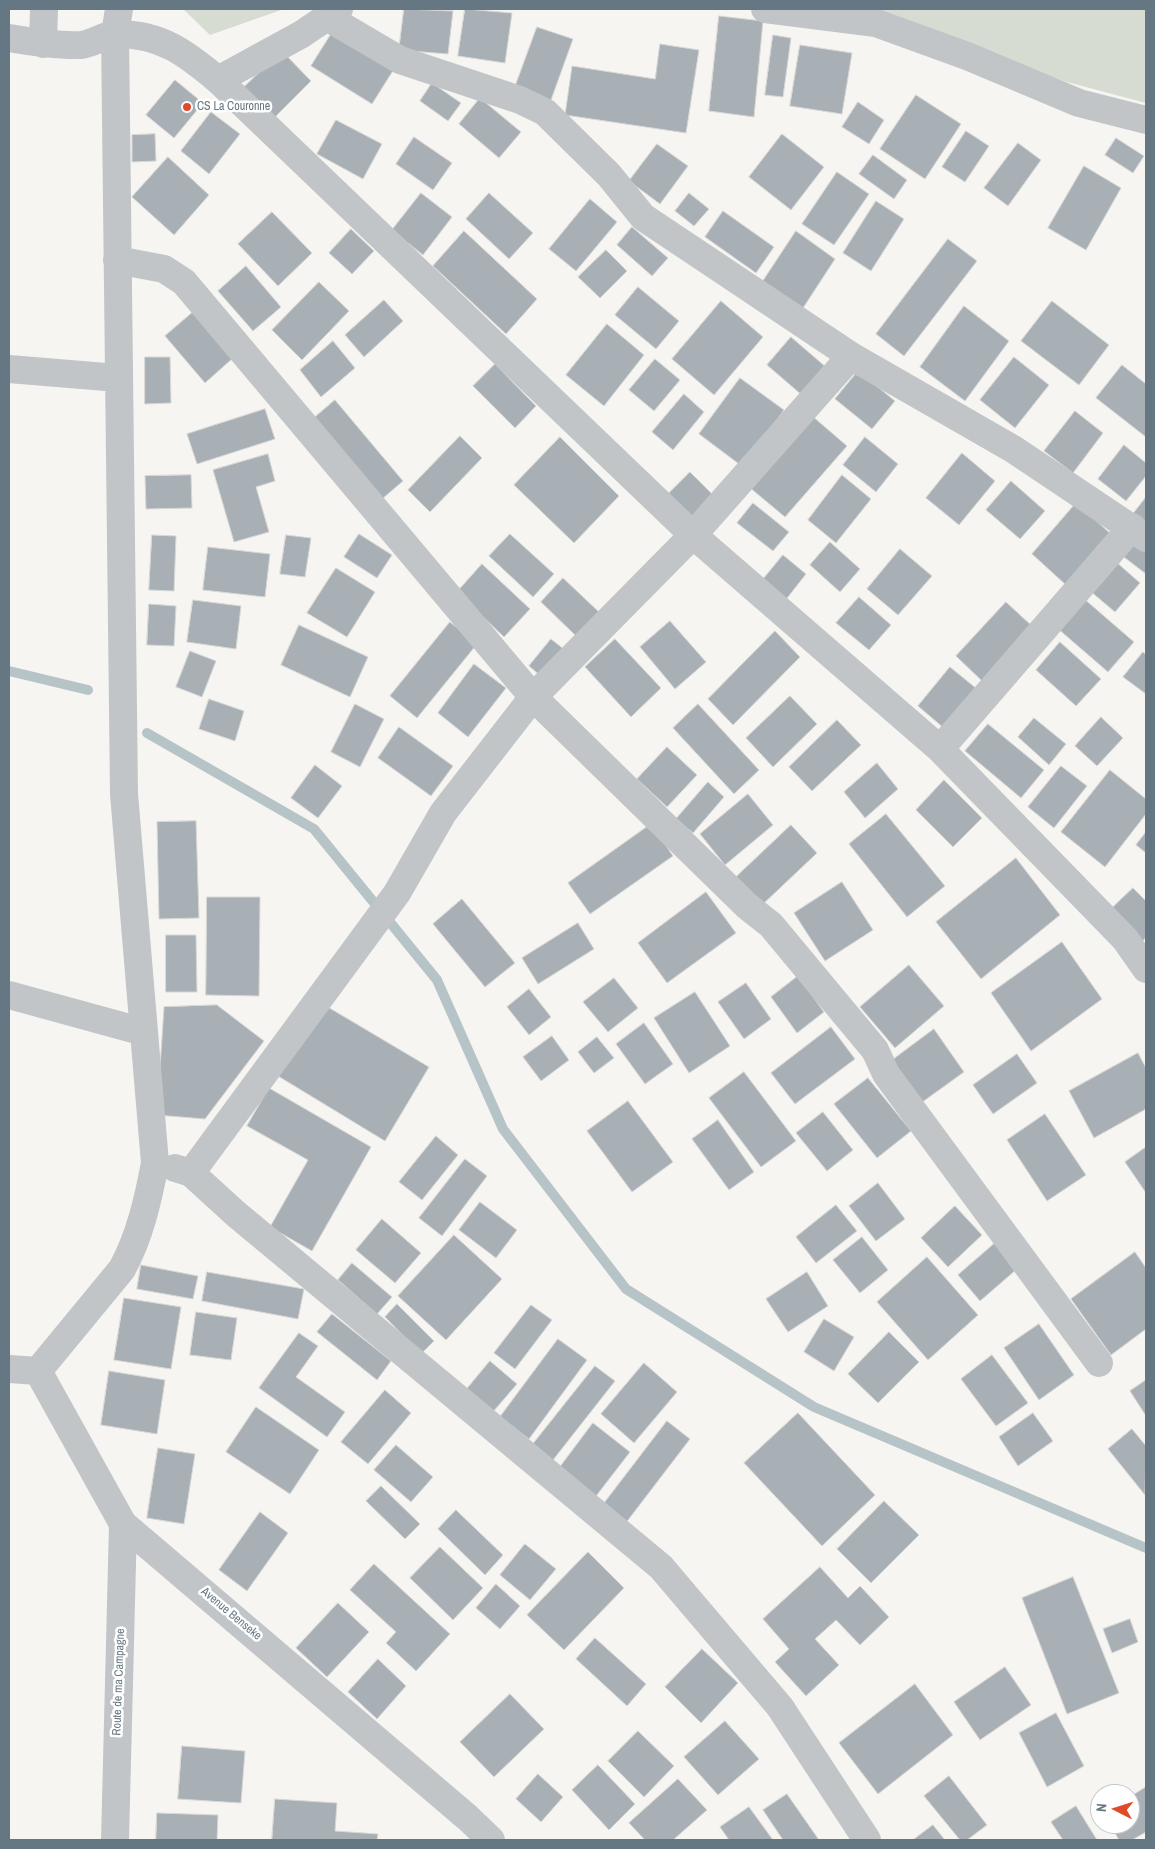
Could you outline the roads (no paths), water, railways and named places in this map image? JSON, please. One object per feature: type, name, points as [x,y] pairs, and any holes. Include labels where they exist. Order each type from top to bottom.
[{"type":"street","points":[[42,44],[44,9]]},
{"type":"street","points":[[765,9],[876,23],[966,56],[1079,103],[1146,120]]},
{"type":"street","points":[[218,80],[302,34],[332,12],[400,60],[520,100],[545,112],[608,175],[643,217],[851,356],[1013,448],[1139,532],[940,748]]},
{"type":"street","points":[[9,38],[42,44],[81,45],[95,43],[117,21]]},
{"type":"street","points":[[117,21],[173,45],[218,80],[693,535],[940,748],[1125,939],[1146,969]]},
{"type":"street","points":[[9,1369],[38,1371],[122,1269],[132,1250],[146,1206],[156,1163],[124,794],[118,378],[117,21]]},
{"type":"street","points":[[117,260],[164,269],[184,282],[533,697],[747,906],[771,925],[876,1050],[886,1074],[1099,1363]]},
{"type":"street","points":[[191,1173],[397,893],[443,813],[533,697],[693,535],[851,356]]},
{"type":"street","points":[[9,369],[118,378]]},
{"type":"street","points":[[9,995],[144,1032]]},
{"type":"street","points":[[156,1163],[191,1173],[236,1214],[661,1567],[780,1707],[867,1840]]},
{"type":"street","name":"Avenue Benseke","points":[[38,1371],[123,1524],[326,1695],[491,1840]]},
{"type":"street","name":"Route de ma Campagne","points":[[115,1840],[123,1524]]},
{"type":"waterway","points":[[9,671],[88,690]]},
{"type":"waterway","points":[[147,733],[314,829],[437,980],[503,1129],[626,1289],[814,1407],[1146,1548]]},
{"type":"place","name":"CS La Couronne","points":[[187,107]]}]
